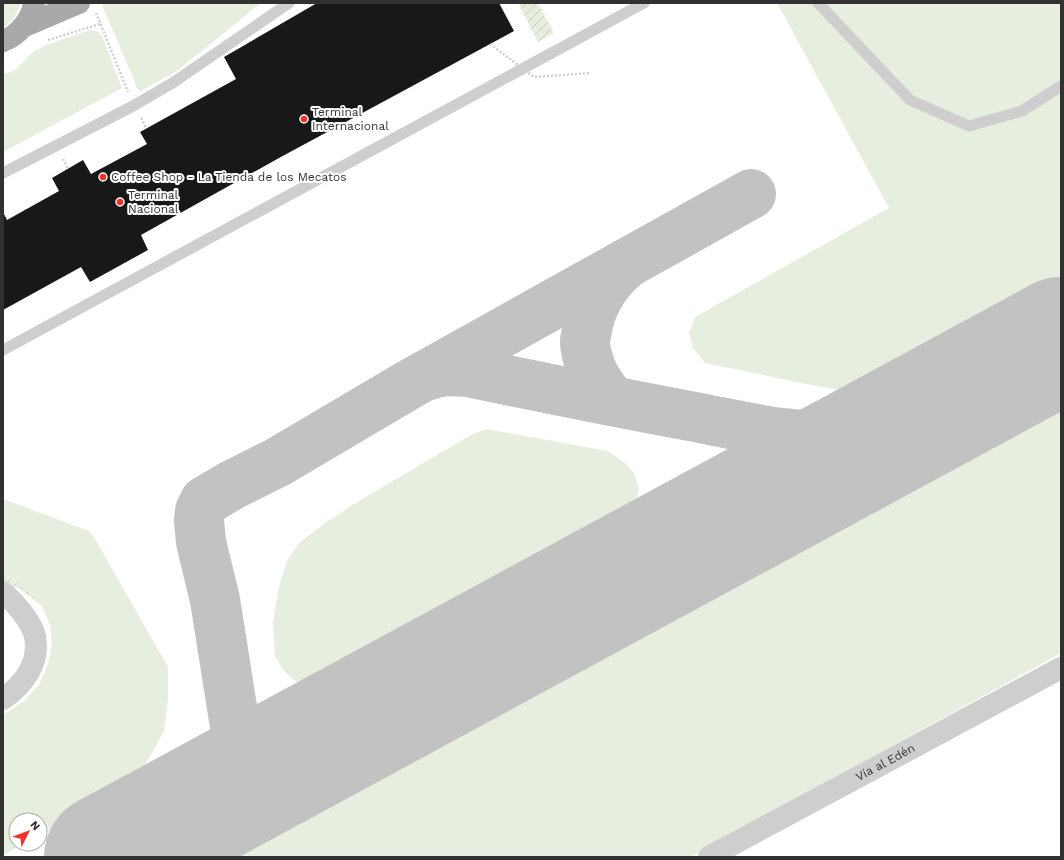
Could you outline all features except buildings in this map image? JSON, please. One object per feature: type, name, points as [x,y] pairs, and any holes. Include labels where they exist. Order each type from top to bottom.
[{"type":"main road","points":[[25,26],[34,3]]},
{"type":"main road","points":[[3,41],[9,39],[25,26],[86,5]]},
{"type":"street","points":[[3,592],[17,605],[28,621],[35,636],[35,653],[31,669],[23,682],[10,694],[3,698]]},
{"type":"street","name":"Vía al Edén","points":[[709,857],[1061,668]]},
{"type":"lane","points":[[267,18],[278,3]]},
{"type":"lane","points":[[3,173],[135,105],[174,82],[289,3]]},
{"type":"lane","points":[[3,350],[644,3]]},
{"type":"lane","points":[[818,3],[910,100],[969,126],[1022,111],[1061,86]]},
{"type":"path","points":[[86,5],[101,24],[129,93]]},
{"type":"path","points":[[44,42],[101,24]]},
{"type":"path","points":[[490,44],[534,77],[591,73]]},
{"type":"green space","points":[[3,3],[21,3],[14,18],[3,28]]},
{"type":"green space","points":[[106,3],[261,3],[177,71],[139,92],[102,5]]},
{"type":"green space","points":[[518,3],[538,3],[554,33],[538,42]]},
{"type":"green space","points":[[777,3],[1061,3],[1061,295],[912,377],[852,392],[705,363],[693,348],[689,333],[695,317],[889,208]]},
{"type":"green space","points":[[90,30],[99,32],[102,36],[122,88],[3,152],[3,74],[14,71],[34,51],[46,45]]},
{"type":"green space","points":[[1061,406],[1061,653],[690,857],[228,857]]},
{"type":"green space","points":[[487,429],[608,451],[624,462],[634,473],[639,489],[634,508],[618,532],[344,684],[329,687],[312,687],[294,680],[284,671],[275,656],[273,622],[279,586],[287,561],[300,542],[359,501],[471,435]]},
{"type":"green space","points":[[3,499],[91,532],[168,667],[168,700],[164,731],[144,767],[116,794],[48,831],[48,812],[8,812],[9,852],[3,855],[3,715],[23,702],[39,685],[48,664],[52,644],[50,625],[42,606],[13,579],[3,575]]},
{"type":"green space","points":[[3,575],[25,588],[42,606],[20,589],[3,583]]},
{"type":"taxiway","points":[[211,801],[227,774],[234,758],[237,739],[215,600],[201,542],[199,521],[200,511],[205,501],[232,485],[278,462],[410,384],[751,194]]},
{"type":"taxiway","points":[[612,401],[593,373],[585,346],[585,340],[589,320],[600,294],[605,286],[624,266]]},
{"type":"taxiway","points":[[426,376],[452,371],[468,372],[749,428],[805,435],[824,435],[869,428],[946,402]]},
{"type":"taxiway","points":[[787,434],[793,452],[793,466],[788,488]]},
{"type":"taxiway","points":[[237,739],[245,753],[253,760],[264,763],[280,763]]},
{"type":"runway","points":[[107,857],[1061,340]]},
{"type":"place","name":"Terminal Internacional","points":[[304,119]]},
{"type":"place","name":"Coffee Shop - La Tienda de los Mecatos","points":[[103,177]]},
{"type":"place","name":"Terminal Nacional","points":[[120,202]]}]
